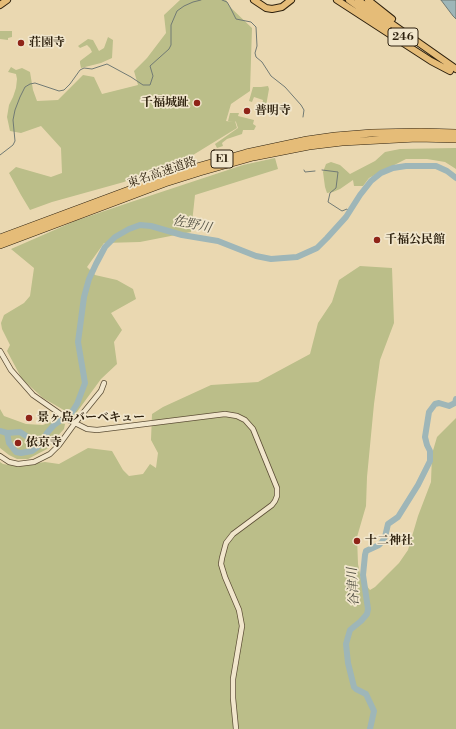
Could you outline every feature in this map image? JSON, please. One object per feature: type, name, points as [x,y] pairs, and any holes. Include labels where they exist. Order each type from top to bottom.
[{"type":"highway","name":"東名高速道路","points":[[0,238],[172,174],[246,152],[335,136],[372,133],[456,133]]},
{"type":"highway","name":"東名高速道路","points":[[0,245],[165,183],[253,157],[309,146],[342,142],[417,138],[456,139]]},
{"type":"main road","points":[[0,5],[7,0]]},
{"type":"main road","points":[[254,0],[266,8],[272,9],[282,7],[291,0]]},
{"type":"main road","points":[[337,0],[431,61],[453,70]]},
{"type":"main road","name":"246","points":[[349,0],[453,70]]},
{"type":"main road","name":"246","points":[[358,0],[416,41],[453,70],[456,76]]},
{"type":"main road","points":[[368,0],[416,41]]},
{"type":"street","points":[[0,351],[11,370],[33,395],[69,420],[87,429],[97,430],[225,414],[237,416],[245,420],[250,425],[256,435],[277,488],[275,501],[272,506],[233,534],[226,543],[222,558],[221,564],[239,610],[242,626],[234,669],[233,688],[236,729]]},
{"type":"street","points":[[0,456],[9,462],[18,464],[29,463],[44,458],[54,451],[101,391],[104,383]]},
{"type":"green space","points":[[180,0],[226,0],[230,7],[252,28],[250,91],[231,104],[226,121],[233,122],[228,121],[230,113],[239,113],[238,116],[254,120],[253,124],[256,126],[254,130],[243,130],[242,134],[227,139],[222,143],[223,146],[217,148],[215,144],[238,128],[235,121],[237,128],[193,155],[147,171],[124,182],[52,202],[30,210],[9,173],[16,167],[51,177],[62,173],[61,148],[41,126],[21,133],[10,131],[7,117],[9,105],[16,88],[17,79],[16,74],[8,72],[11,67],[16,70],[22,68],[30,72],[33,90],[37,101],[58,100],[83,75],[94,77],[102,94],[138,85],[134,71],[147,58],[166,33],[164,15]]},
{"type":"green space","points":[[0,31],[12,31],[12,37],[8,38],[8,40],[0,39]]},
{"type":"green space","points":[[108,37],[113,40],[112,58],[101,63],[81,68],[80,61],[92,52],[87,45],[80,48],[78,46],[88,39],[93,40],[99,51],[104,48]]},
{"type":"green space","points":[[268,86],[269,89],[266,106],[262,105],[263,100],[254,97],[252,102],[249,101],[253,87]]},
{"type":"green space","points":[[456,148],[456,169],[445,162],[427,159],[406,159],[369,178],[363,186],[354,186],[353,180],[333,192],[327,193],[325,187],[323,172],[326,164],[331,162],[340,165],[350,174],[375,161],[385,152],[400,149]]},
{"type":"green space","points":[[275,158],[278,169],[195,195],[191,232],[140,242],[104,243],[87,267],[95,275],[117,280],[133,289],[136,299],[111,313],[122,330],[114,342],[117,364],[101,379],[74,416],[43,398],[22,379],[7,351],[10,345],[2,329],[1,323],[4,315],[24,303],[30,296],[34,268],[11,249],[75,221],[243,165]]},
{"type":"green space","points":[[360,266],[392,268],[394,323],[380,360],[367,477],[366,506],[357,537],[358,564],[361,579],[370,590],[375,587],[399,563],[408,550],[418,516],[431,482],[432,454],[437,437],[456,418],[456,729],[0,729],[0,462],[3,464],[16,466],[45,462],[59,464],[88,448],[112,451],[123,470],[129,476],[143,474],[150,464],[156,468],[158,453],[151,440],[152,414],[163,407],[211,385],[258,382],[310,354],[318,323],[332,302],[339,280]]},
{"type":"green space","points":[[0,409],[4,416],[26,424],[43,425],[54,420],[65,424],[64,429],[47,449],[28,459],[17,459],[0,448]]},
{"type":"water","points":[[441,0],[456,0],[456,19],[453,16]]},
{"type":"waterway","points":[[0,155],[13,145],[15,141],[13,120],[15,110],[25,87],[35,83],[59,91],[64,90],[80,70],[84,68],[92,69],[107,64],[143,85],[150,85],[153,76],[150,66],[169,49],[171,45],[171,25],[177,11],[184,6],[201,0]]},
{"type":"waterway","points":[[222,0],[227,2],[236,19],[251,22],[256,27],[256,57],[262,62],[271,76],[285,87],[301,105],[304,110],[303,117]]},
{"type":"waterway","name":"佐野川","points":[[7,433],[9,443],[16,452],[21,453],[32,451],[40,445],[54,425],[72,412],[77,404],[85,383],[78,342],[84,297],[89,279],[105,247],[115,237],[129,229],[140,225],[151,226],[182,235],[218,241],[256,256],[271,259],[297,257],[317,248],[346,217],[371,181],[381,173],[393,168],[406,166],[436,166],[447,171],[456,178]]},
{"type":"waterway","points":[[304,170],[305,172],[315,171]]},
{"type":"waterway","points":[[322,170],[338,172],[336,188],[330,193],[328,202],[342,211],[347,209],[349,211]]},
{"type":"waterway","name":"谷津川","points":[[370,729],[374,711],[366,694],[354,687],[348,663],[346,644],[350,630],[367,614],[368,609],[363,575],[366,551],[382,542],[385,537],[388,524],[398,517],[418,485],[430,461],[430,451],[425,437],[429,412],[435,404],[439,403],[449,406],[455,403],[456,399]]},
{"type":"waterway","name":"佐野川","points":[[0,431],[7,433],[20,432],[40,445]]},
{"type":"place","name":"荘園寺","points":[[21,43]]},
{"type":"place","name":"千福城趾","points":[[197,103]]},
{"type":"place","name":"普明寺","points":[[247,111]]},
{"type":"place","name":"千福公民館","points":[[377,240]]},
{"type":"place","name":"景ヶ島バーベキュー","points":[[29,418]]},
{"type":"place","name":"依京寺","points":[[18,443]]},
{"type":"place","name":"十二神社","points":[[357,541]]}]
